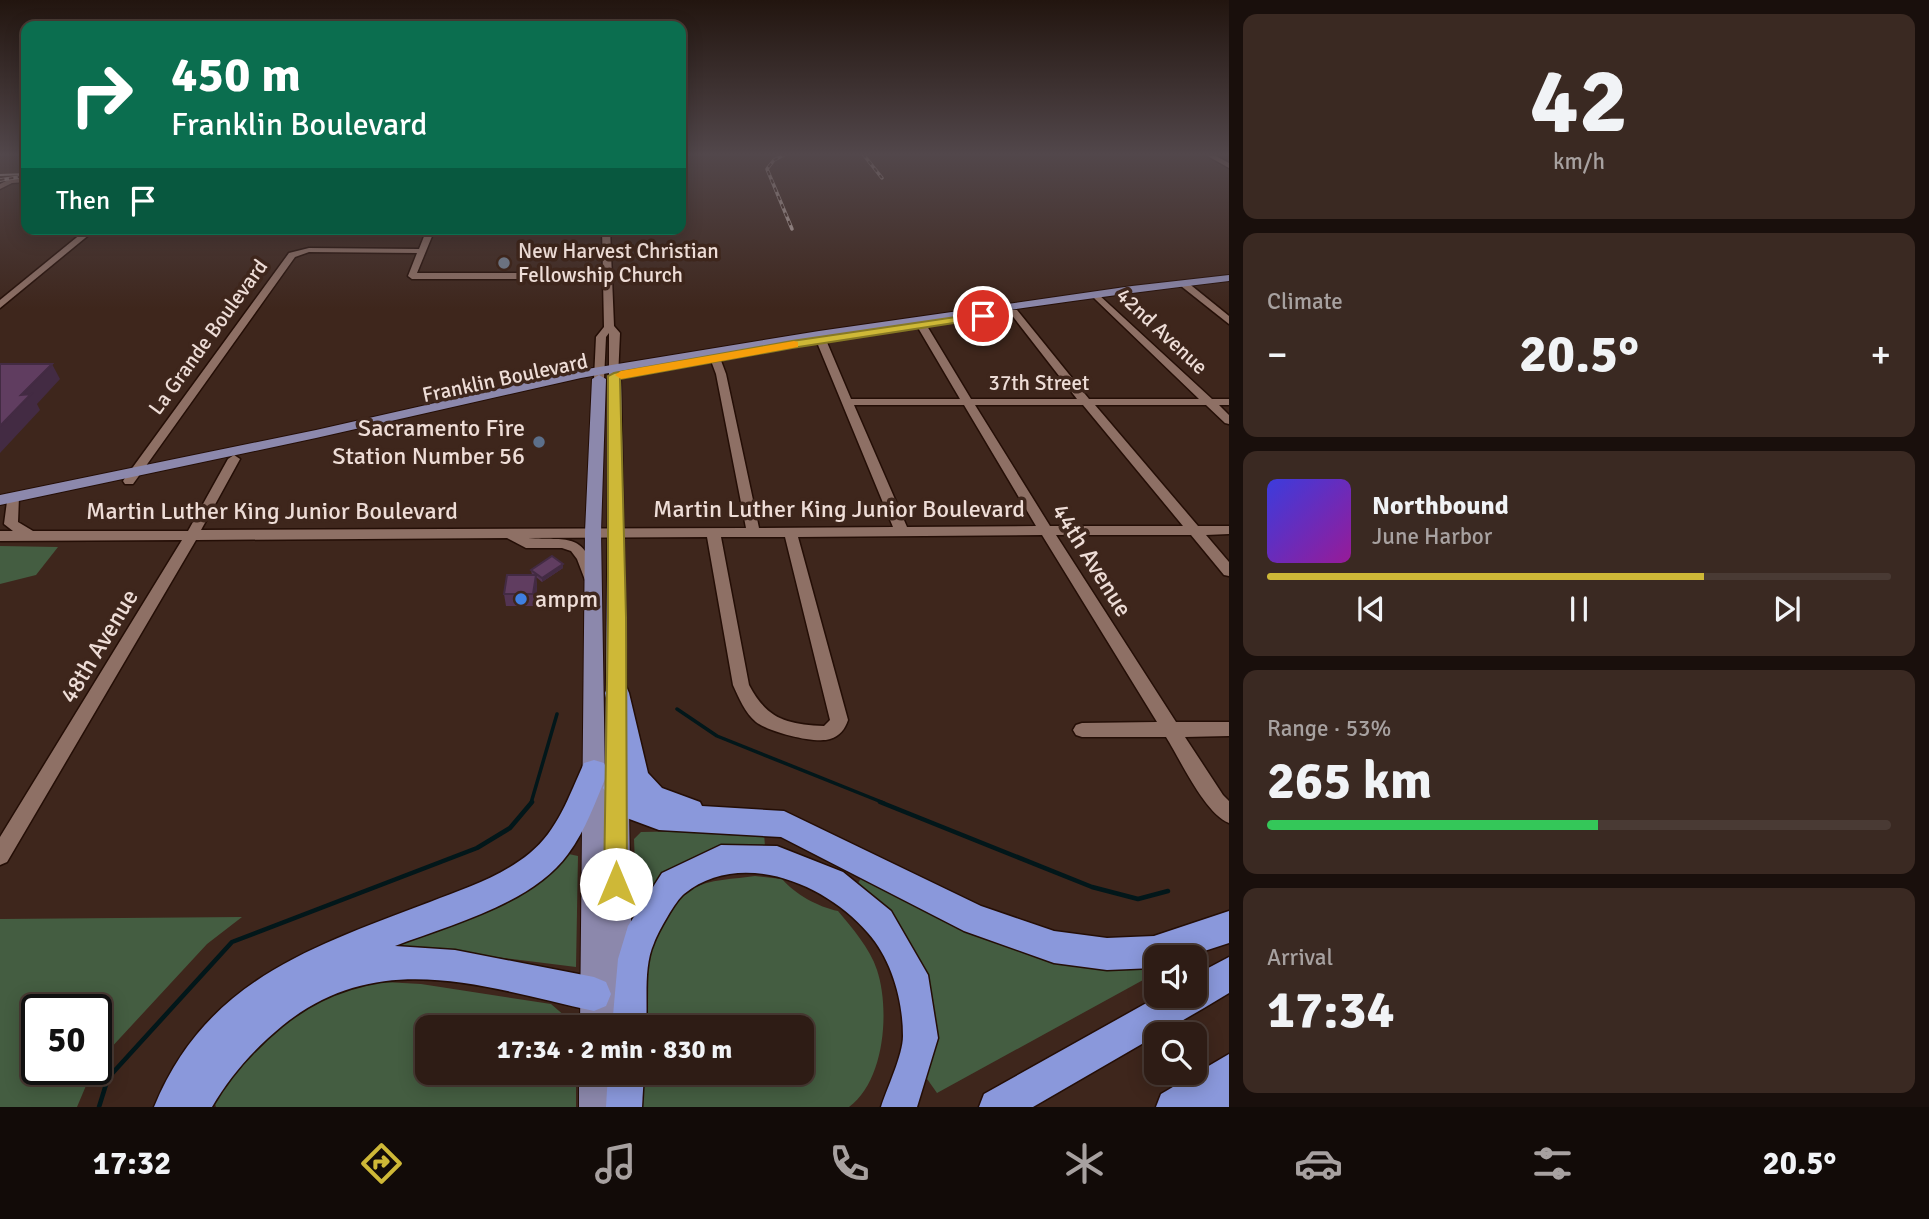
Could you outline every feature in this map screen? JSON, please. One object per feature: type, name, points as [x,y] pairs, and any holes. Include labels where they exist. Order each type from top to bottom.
[{"type":"highway","points":[[617,694],[636,779],[652,797],[671,806],[719,820]]},
{"type":"highway","points":[[172,1107],[191,1073],[230,1024],[273,987],[319,962],[494,892],[526,875],[553,852],[605,780],[625,801],[644,813],[686,820],[784,824],[975,920],[1054,947],[1107,954],[1154,952],[1229,927]]},
{"type":"highway","points":[[630,1015],[635,954],[646,921],[664,894],[695,870],[731,858],[755,856],[795,864],[841,886],[862,902],[892,937],[906,963],[920,1009],[921,1039],[911,1085],[899,1107]]},
{"type":"highway","points":[[192,1107],[216,1068],[264,1019],[315,985],[357,968],[409,962],[594,1011]]},
{"type":"highway","points":[[1207,987],[1229,974]]},
{"type":"highway","points":[[997,1107],[1171,1008]]},
{"type":"highway","points":[[1174,1107],[1229,1072]]},
{"type":"highway","points":[[621,1107],[624,1085]]},
{"type":"main road","name":"Franklin Boulevard","points":[[6,503],[316,434],[606,374],[789,340],[1229,278]]},
{"type":"main road","name":"Franklin Boulevard","points":[[134,475],[234,459],[606,374],[1139,293],[1147,289]]},
{"type":"main road","points":[[737,354],[789,340],[861,334]]},
{"type":"main road","points":[[594,1011],[605,780],[617,694],[604,533],[606,374]]},
{"type":"main road","points":[[604,533],[594,587],[618,1015]]},
{"type":"main road","points":[[594,1085],[594,1107]]},
{"type":"main road","points":[[620,1085],[621,1107]]},
{"type":"street","points":[[0,305],[85,235]]},
{"type":"street","points":[[429,235],[412,276],[607,276]]},
{"type":"street","points":[[606,235],[609,327],[601,337],[606,374]]},
{"type":"street","name":"La Grande Boulevard","points":[[134,475],[292,254],[306,250],[422,251]]},
{"type":"street","points":[[1184,284],[1229,321]]},
{"type":"street","name":"42nd Avenue","points":[[1099,298],[1229,421]]},
{"type":"street","points":[[1014,312],[1229,571]]},
{"type":"street","name":"44th Avenue","points":[[922,326],[967,403],[1216,800],[1229,814]]},
{"type":"street","points":[[821,340],[901,530]]},
{"type":"street","points":[[715,358],[721,374],[753,531]]},
{"type":"street","name":"37th Street","points":[[849,402],[1229,402]]},
{"type":"street","name":"48th Avenue","points":[[0,855],[193,533],[234,459]]},
{"type":"street","points":[[6,503],[11,524],[29,535]]},
{"type":"street","name":"Martin Luther King Junior Boulevard","points":[[0,536],[1229,530]]},
{"type":"street","points":[[713,531],[741,685],[752,706],[764,719],[798,729],[827,733],[837,726],[839,720],[790,531]]},
{"type":"street","points":[[508,532],[526,543],[563,543],[576,548],[584,558],[594,587]]},
{"type":"street","points":[[1082,730],[1229,729]]},
{"type":"green space","points":[[0,546],[58,547],[36,575],[0,584]]},
{"type":"green space","points":[[641,832],[764,832],[765,847],[728,848],[700,855],[677,870],[651,896],[636,893],[634,839]]},
{"type":"green space","points":[[564,853],[578,856],[576,967],[433,949],[393,949],[392,940]]},
{"type":"green space","points":[[755,876],[782,879],[807,899],[838,911],[870,954],[881,986],[881,1043],[870,1080],[861,1095],[849,1107],[640,1107],[641,1085],[814,1085],[814,1015],[645,1015],[647,970],[656,933],[664,916],[676,901],[691,889],[714,881]]},
{"type":"green space","points":[[861,878],[1143,961],[1144,979],[937,1093],[925,1076],[929,1043],[857,885]]},
{"type":"green space","points":[[242,917],[207,944],[112,1047],[112,994],[21,994],[21,1085],[86,1085],[77,1107],[0,1107],[0,919]]},
{"type":"green space","points":[[385,982],[421,984],[551,1004],[564,1015],[415,1015],[415,1085],[576,1085],[576,1107],[216,1107],[213,1098],[270,1027],[347,987]]},
{"type":"building","points":[[0,364],[52,364],[21,395],[31,394],[0,426]]},
{"type":"building","points":[[552,556],[563,564],[542,578],[531,570]]},
{"type":"building","points":[[507,575],[536,575],[533,594],[504,594]]},
{"type":"waterway","points":[[677,709],[717,736],[884,803]]},
{"type":"waterway","points":[[531,803],[557,714]]},
{"type":"waterway","points":[[99,1107],[108,1078],[232,942],[477,848],[510,828],[532,802]]},
{"type":"waterway","points":[[880,802],[1092,887],[1138,899],[1168,891]]},
{"type":"railway","points":[[782,206],[792,229]]},
{"type":"slow traffic","points":[[621,375],[794,344]]},
{"type":"place","name":"New Harvest Christian Fellowship Church","points":[[504,263]]},
{"type":"place","name":"Sacramento Fire Station Number 56","points":[[539,442]]},
{"type":"place","name":"ampm","points":[[521,599]]},
{"type":"route","points":[[616,884],[614,376],[792,344],[983,316]]}]
